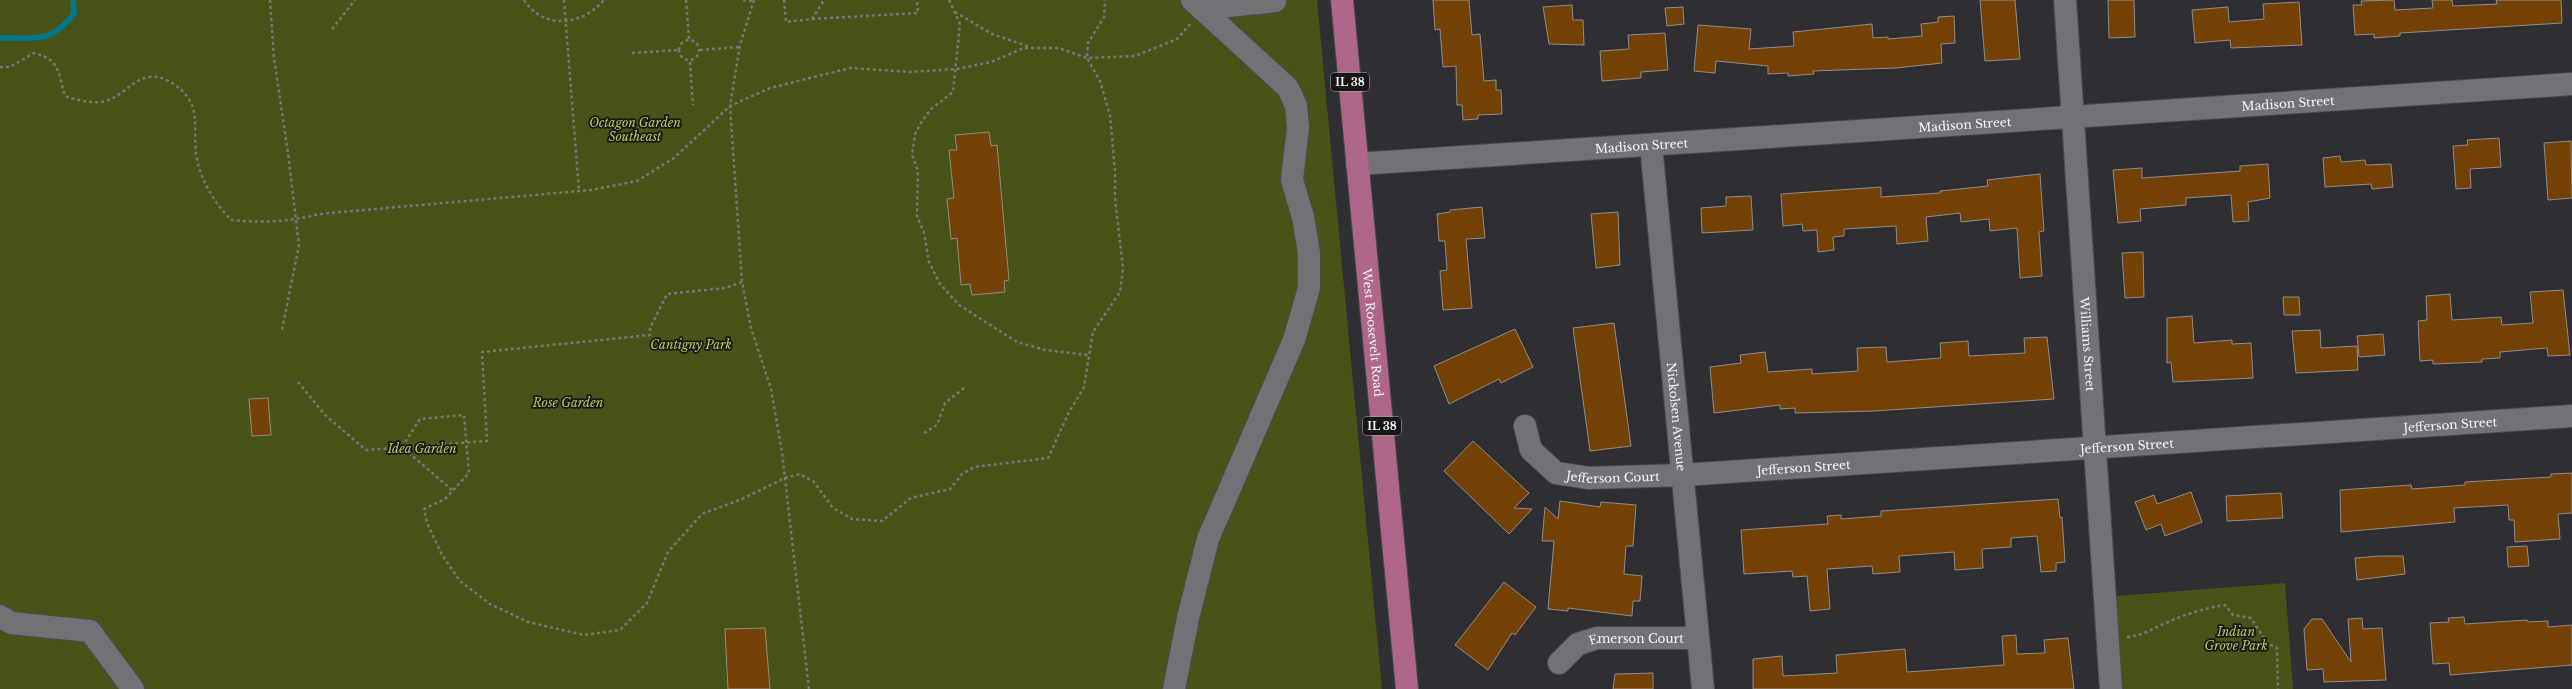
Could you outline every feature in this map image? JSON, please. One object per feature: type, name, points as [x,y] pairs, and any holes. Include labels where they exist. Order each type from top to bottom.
[{"type":"main road","name":"West Roosevelt Road","points":[[1342,0],[1407,689]]},
{"type":"street","name":"Williams Street","points":[[2065,0],[2111,689]]},
{"type":"street","points":[[1197,4],[1275,1]]},
{"type":"street","points":[[1174,689],[1188,618],[1208,539],[1294,340],[1309,288],[1309,253],[1303,218],[1292,180],[1298,127],[1296,106],[1288,88],[1197,4]]},
{"type":"street","name":"Madison Street","points":[[1357,164],[2572,84]]},
{"type":"street","name":"Nickolsen Avenue","points":[[1651,145],[1703,689]]},
{"type":"street","name":"Jefferson Street","points":[[1682,475],[2572,416]]},
{"type":"street","name":"Jefferson Court","points":[[1525,426],[1531,450],[1556,473],[1589,478],[1682,475]]},
{"type":"street","points":[[0,616],[11,623],[90,631],[133,689]]},
{"type":"street","name":"Emerson Court","points":[[1559,663],[1578,644],[1598,638],[1698,638]]},
{"type":"path","points":[[270,0],[274,58],[299,245],[282,330]]},
{"type":"path","points":[[332,29],[356,0]]},
{"type":"path","points":[[524,0],[539,15],[553,21],[568,22],[582,18],[595,10],[604,0]]},
{"type":"path","points":[[564,0],[568,22],[579,191]]},
{"type":"path","points":[[686,0],[690,39]]},
{"type":"path","points":[[743,0],[753,1],[739,47],[730,106],[742,282],[751,328],[771,389],[785,478],[809,689]]},
{"type":"path","points":[[784,0],[786,22],[812,19],[918,13],[916,0]]},
{"type":"path","points":[[812,19],[824,0]]},
{"type":"path","points":[[949,0],[960,24],[957,69],[953,92],[931,109],[922,121],[916,134],[912,156],[918,171],[917,216],[924,233],[929,262],[940,284],[959,305],[1005,335],[1018,342],[1045,350],[1088,355]]},
{"type":"path","points":[[402,447],[420,419],[464,415],[468,442],[469,473],[444,499],[424,509],[426,523],[442,555],[460,582],[490,604],[528,622],[584,636],[620,630],[647,603],[668,552],[702,514],[742,499],[785,478],[800,474],[814,482],[833,508],[852,519],[882,521],[911,498],[950,489],[962,474],[974,467],[1048,458],[1068,414],[1084,387],[1088,355],[1093,332],[1120,292],[1123,269],[1115,198],[1110,115],[1100,82],[1087,58],[1088,43],[1104,18],[1105,0]]},
{"type":"path","points":[[0,67],[10,68],[34,53],[48,57],[56,65],[65,96],[79,101],[102,102],[115,96],[134,82],[146,78],[159,78],[174,84],[191,99],[196,118],[199,165],[214,202],[230,220],[252,222],[296,220],[319,214],[579,191],[637,181],[674,158],[730,106],[770,88],[850,68],[910,72],[957,69],[991,62],[1018,50],[1033,48],[1059,48],[1087,58],[1135,56],[1159,48],[1177,39],[1197,4]]},
{"type":"path","points":[[954,12],[992,34],[1033,48]]},
{"type":"path","points":[[678,50],[682,43],[690,39],[697,42],[700,50]]},
{"type":"path","points":[[700,50],[739,47]]},
{"type":"path","points":[[632,53],[678,50]]},
{"type":"path","points":[[678,50],[683,58],[690,62]]},
{"type":"path","points":[[690,62],[696,57],[700,50]]},
{"type":"path","points":[[690,62],[693,105]]},
{"type":"path","points":[[298,382],[325,414],[366,450],[487,441],[482,352],[650,335],[650,328],[667,294],[725,288],[742,282]]},
{"type":"path","points":[[924,434],[937,425],[945,403],[965,387]]},
{"type":"path","points":[[402,447],[452,490]]},
{"type":"path","points":[[2108,639],[2139,636],[2175,619],[2204,609],[2225,605],[2233,615],[2251,618],[2267,643],[2277,648],[2278,689]]},
{"type":"green space","name":"Cantigny Park","points":[[0,0],[1317,0],[1382,689],[0,689]]},
{"type":"green space","name":"Indian Grove Park","points":[[2285,583],[2293,689],[2122,689],[2116,596]]},
{"type":"building","points":[[1433,0],[1469,0],[1472,35],[1480,34],[1484,81],[1496,80],[1496,90],[1501,90],[1502,114],[1478,115],[1478,119],[1463,120],[1462,105],[1457,105],[1456,66],[1443,67],[1440,29],[1435,30]]},
{"type":"building","points":[[1980,0],[2015,0],[2020,59],[1985,61]]},
{"type":"building","points":[[2108,0],[2134,0],[2135,37],[2109,38]]},
{"type":"building","points":[[2394,0],[2395,10],[2433,8],[2432,0],[2452,0],[2453,6],[2497,4],[2496,0],[2561,0],[2562,23],[2400,33],[2400,36],[2374,38],[2374,34],[2355,35],[2353,5],[2362,5],[2361,1]]},
{"type":"building","points":[[2299,2],[2302,45],[2231,48],[2230,40],[2195,43],[2192,10],[2228,7],[2229,22],[2264,19],[2263,4]]},
{"type":"building","points":[[1572,5],[1573,20],[1583,20],[1584,45],[1549,44],[1543,7]]},
{"type":"building","points":[[1683,7],[1684,24],[1667,26],[1665,8]]},
{"type":"building","points":[[1954,16],[1955,43],[1941,44],[1942,63],[1896,68],[1813,71],[1814,74],[1788,76],[1788,73],[1768,74],[1768,66],[1716,61],[1715,73],[1694,71],[1698,25],[1751,29],[1749,49],[1794,46],[1793,32],[1872,24],[1873,38],[1888,37],[1888,39],[1922,36],[1921,24],[1938,22],[1938,17]]},
{"type":"building","points":[[1665,33],[1668,70],[1641,72],[1641,78],[1602,81],[1600,51],[1629,49],[1628,35]]},
{"type":"building","points":[[989,132],[991,146],[997,145],[1009,280],[1004,281],[1005,292],[972,295],[970,284],[961,285],[957,238],[951,239],[947,199],[954,198],[949,150],[957,150],[955,135]]},
{"type":"building","points":[[2499,138],[2501,167],[2470,169],[2471,188],[2456,189],[2453,146],[2468,145],[2467,140]]},
{"type":"building","points":[[2571,141],[2572,198],[2548,200],[2544,143]]},
{"type":"building","points":[[2340,156],[2341,162],[2365,160],[2366,165],[2391,164],[2393,187],[2372,189],[2371,184],[2325,187],[2323,158]]},
{"type":"building","points":[[2268,164],[2270,198],[2248,202],[2249,221],[2233,222],[2231,195],[2186,198],[2186,205],[2140,209],[2141,221],[2118,223],[2113,170],[2142,168],[2142,178],[2240,171],[2240,166]]},
{"type":"building","points":[[2040,174],[2044,231],[2039,232],[2042,276],[2020,278],[2017,228],[1990,231],[1989,219],[1961,222],[1960,213],[1926,217],[1928,241],[1897,244],[1896,226],[1844,229],[1844,236],[1833,237],[1834,250],[1818,252],[1817,230],[1803,231],[1802,224],[1783,226],[1781,194],[1881,187],[1881,197],[1940,193],[1940,191],[1988,186],[1987,180]]},
{"type":"building","points":[[1751,196],[1753,230],[1702,233],[1701,208],[1726,206],[1726,197]]},
{"type":"building","points":[[1482,207],[1485,238],[1466,239],[1472,308],[1443,310],[1440,271],[1447,270],[1445,241],[1439,241],[1437,214],[1450,212],[1450,210]]},
{"type":"building","points":[[1618,212],[1620,265],[1596,268],[1591,214]]},
{"type":"building","points":[[2143,252],[2144,297],[2125,298],[2122,253]]},
{"type":"building","points":[[2563,290],[2570,355],[2548,356],[2547,348],[2500,352],[2500,358],[2482,359],[2482,362],[2433,364],[2433,360],[2420,361],[2418,321],[2427,320],[2426,296],[2450,294],[2452,320],[2501,317],[2502,325],[2533,323],[2530,292]]},
{"type":"building","points":[[2283,297],[2299,297],[2300,315],[2284,315]]},
{"type":"building","points":[[2192,316],[2194,343],[2232,340],[2232,344],[2251,343],[2253,378],[2173,382],[2171,362],[2167,363],[2167,318]]},
{"type":"building","points":[[1614,323],[1631,446],[1590,451],[1573,328]]},
{"type":"building","points":[[1515,329],[1533,367],[1501,383],[1499,379],[1449,404],[1434,366]]},
{"type":"building","points":[[2320,330],[2321,348],[2357,346],[2358,370],[2296,373],[2292,331]]},
{"type":"building","points":[[2383,334],[2385,355],[2359,357],[2357,336]]},
{"type":"building","points":[[2047,337],[2054,399],[1874,411],[1795,413],[1795,408],[1780,409],[1780,405],[1714,413],[1710,367],[1741,363],[1740,355],[1765,352],[1768,372],[1812,369],[1812,374],[1858,371],[1857,348],[1886,347],[1887,362],[1941,358],[1940,343],[1968,341],[1969,356],[2025,353],[2024,338]]},
{"type":"building","points":[[268,398],[271,435],[252,436],[249,399]]},
{"type":"building","points":[[1473,441],[1529,493],[1514,508],[1532,509],[1509,534],[1444,471]]},
{"type":"building","points":[[2572,473],[2572,513],[2558,514],[2560,539],[2515,542],[2514,520],[2509,520],[2508,505],[2454,508],[2455,522],[2341,532],[2340,490],[2411,485],[2412,489],[2465,485],[2465,482],[2551,477],[2551,474]]},
{"type":"building","points":[[2191,492],[2202,522],[2165,536],[2161,524],[2146,530],[2135,502],[2154,495],[2157,504]]},
{"type":"building","points":[[2281,493],[2283,518],[2227,521],[2226,496]]},
{"type":"building","points":[[2058,499],[2060,518],[2062,517],[2065,562],[2056,563],[2056,571],[2041,572],[2037,536],[2011,538],[2011,547],[1982,549],[1983,568],[1955,570],[1954,552],[1899,556],[1900,572],[1873,574],[1872,566],[1827,569],[1830,609],[1810,611],[1807,576],[1793,577],[1792,571],[1744,574],[1741,530],[1828,524],[1827,516],[1841,515],[1841,519],[1881,516],[1881,511]]},
{"type":"building","points":[[1560,501],[1600,507],[1601,502],[1636,505],[1633,546],[1626,546],[1624,574],[1642,576],[1640,601],[1633,601],[1632,616],[1568,608],[1568,611],[1548,609],[1554,541],[1542,541],[1545,507],[1558,519]]},
{"type":"building","points":[[2527,546],[2529,566],[2508,567],[2507,547]]},
{"type":"building","points":[[2403,556],[2405,574],[2357,580],[2355,558]]},
{"type":"building","points":[[1504,582],[1536,607],[1515,635],[1512,633],[1488,670],[1455,645]]},
{"type":"building","points":[[2464,617],[2465,624],[2527,620],[2528,622],[2548,621],[2548,627],[2572,625],[2572,665],[2450,675],[2449,663],[2433,664],[2430,623],[2449,622],[2448,618]]},
{"type":"building","points":[[2362,618],[2363,629],[2382,628],[2386,680],[2324,682],[2323,669],[2307,670],[2304,629],[2312,619],[2322,619],[2351,662],[2348,619]]},
{"type":"building","points":[[765,628],[770,689],[728,689],[725,629]]},
{"type":"building","points":[[2016,635],[2017,654],[2045,653],[2044,640],[2068,638],[2074,689],[1753,689],[1753,659],[1782,656],[1783,676],[1837,673],[1836,655],[1905,649],[1907,672],[2004,665],[2002,636]]},
{"type":"building","points":[[1653,673],[1653,689],[1613,689],[1615,674]]},
{"type":"waterway","points":[[0,38],[41,37],[57,31],[74,14],[73,0]]},
{"type":"park label","name":"Octagon Garden Southeast","points":[[635,129]]},
{"type":"park label","name":"Rose Garden","points":[[568,402]]},
{"type":"park label","name":"Idea Garden","points":[[422,448]]}]
